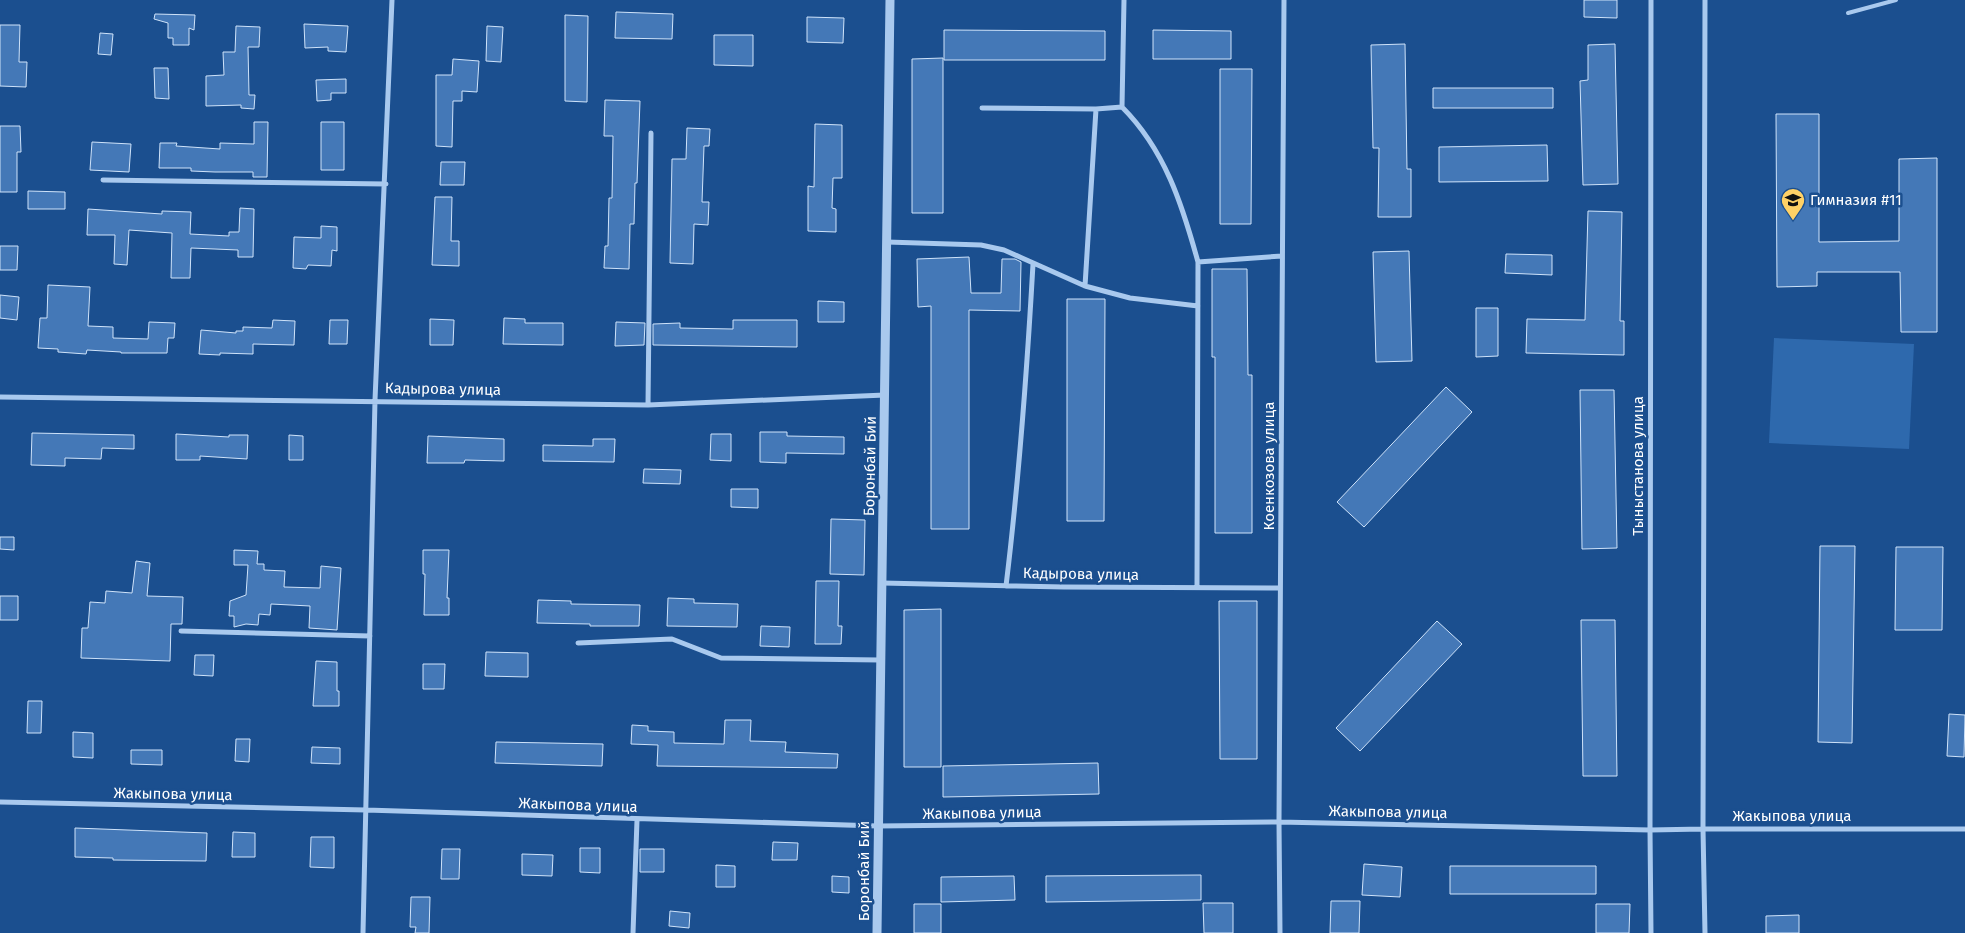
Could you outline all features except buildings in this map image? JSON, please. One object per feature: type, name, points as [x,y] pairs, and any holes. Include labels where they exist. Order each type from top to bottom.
[{"type":"street","points":[[363,933],[375,400],[386,184],[392,0]]},
{"type":"street","name":"Боронбай Бий","points":[[877,933],[890,0]]},
{"type":"street","points":[[1124,0],[1122,107],[1139,124],[1164,164],[1187,220],[1198,262],[1197,587]]},
{"type":"street","name":"Коенкозова улица","points":[[1280,933],[1284,0]]},
{"type":"street","name":"Тыныстанова улица","points":[[1651,0],[1650,830],[1652,933]]},
{"type":"street","points":[[1705,0],[1703,828],[1705,933]]},
{"type":"street","points":[[982,108],[1096,109],[1122,107]]},
{"type":"street","points":[[1085,286],[1096,109]]},
{"type":"street","points":[[648,405],[651,132]]},
{"type":"street","points":[[103,180],[386,184]]},
{"type":"street","points":[[887,242],[981,245],[1004,250],[1085,286],[1130,298],[1198,306]]},
{"type":"street","points":[[1198,262],[1282,256]]},
{"type":"street","points":[[1006,586],[1015,511],[1033,264]]},
{"type":"street","name":"Кадырова улица","points":[[0,397],[375,400],[648,405],[885,394]]},
{"type":"street","name":"Кадырова улица","points":[[882,583],[1280,588]]},
{"type":"street","points":[[181,631],[370,636]]},
{"type":"street","points":[[578,643],[672,639],[720,658],[880,660]]},
{"type":"street","name":"Жакыпова улица","points":[[0,802],[366,810],[637,820],[878,826],[1279,822],[1650,830],[1703,828],[1965,829]]},
{"type":"street","points":[[633,933],[637,820]]},
{"type":"lane","points":[[1848,13],[1896,0]]},
{"type":"shaded area","points":[[1774,338],[1914,344],[1909,449],[1769,443]]},
{"type":"place","name":"Гимназия #11","points":[[1793,221]]}]
